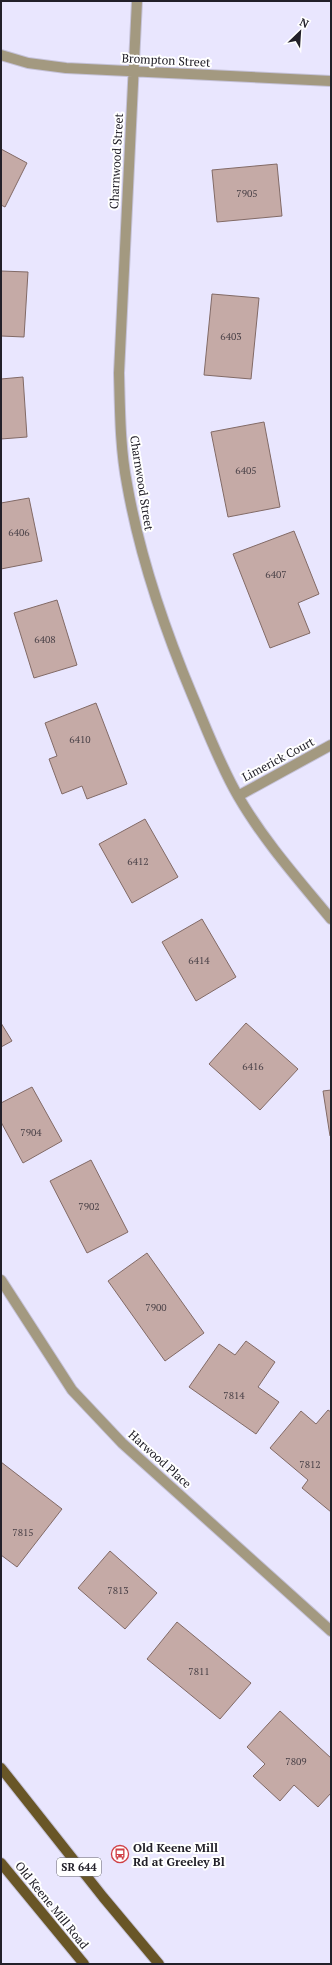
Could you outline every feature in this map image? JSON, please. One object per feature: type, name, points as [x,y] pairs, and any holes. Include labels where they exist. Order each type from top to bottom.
[{"type":"main road","name":"SR 644","points":[[1,1768],[103,1897],[159,1964]]},
{"type":"main road","name":"Old Keene Mill Road","points":[[1,1863],[84,1964]]},
{"type":"street","name":"Charnwood Street","points":[[136,1],[119,373],[120,425],[127,483],[140,546],[167,635],[205,727],[238,796],[276,854],[331,919]]},
{"type":"street","name":"Brompton Street","points":[[1,55],[28,63],[66,68],[331,81]]},
{"type":"street","name":"Limerick Court","points":[[238,796],[331,746]]},
{"type":"street","name":"Harwood Place","points":[[1,1280],[72,1390],[117,1438],[331,1631]]},
{"type":"building","points":[[1,149],[27,163],[5,207],[1,205]]},
{"type":"building","points":[[277,164],[282,216],[217,222],[212,170]]},
{"type":"building","points":[[1,271],[28,272],[24,337],[1,336]]},
{"type":"building","points":[[212,294],[259,298],[251,379],[204,375]]},
{"type":"building","points":[[23,377],[27,437],[1,439],[1,379]]},
{"type":"building","points":[[264,422],[280,507],[228,517],[211,432]]},
{"type":"building","points":[[29,498],[42,561],[1,569],[1,503]]},
{"type":"building","points":[[294,531],[319,594],[298,603],[310,633],[270,648],[233,554]]},
{"type":"building","points":[[57,600],[77,665],[34,678],[14,613]]},
{"type":"building","points":[[96,703],[127,784],[87,799],[82,786],[62,794],[49,759],[57,756],[45,723]]},
{"type":"building","points":[[145,819],[178,877],[132,903],[99,844]]},
{"type":"building","points":[[202,919],[236,977],[196,1001],[162,942]]},
{"type":"building","points":[[1,1023],[12,1041],[1,1047]]},
{"type":"building","points":[[246,1023],[298,1069],[260,1110],[209,1064]]},
{"type":"building","points":[[32,1087],[62,1141],[23,1163],[1,1122],[1,1103]]},
{"type":"building","points":[[331,1090],[331,1135],[330,1136],[323,1091]]},
{"type":"building","points":[[91,1160],[128,1232],[87,1253],[50,1181]]},
{"type":"building","points":[[147,1253],[204,1333],[165,1361],[108,1281]]},
{"type":"building","points":[[246,1341],[275,1362],[258,1387],[279,1402],[256,1434],[189,1387],[219,1344],[235,1355]]},
{"type":"building","points":[[328,1410],[331,1412],[331,1512],[302,1488],[308,1480],[270,1448],[301,1411],[316,1424]]},
{"type":"building","points":[[1,1462],[62,1509],[17,1567],[1,1555]]},
{"type":"building","points":[[110,1551],[157,1593],[125,1629],[78,1588]]},
{"type":"building","points":[[177,1622],[251,1683],[220,1719],[147,1659]]},
{"type":"building","points":[[280,1711],[331,1758],[331,1793],[318,1807],[294,1785],[280,1801],[253,1776],[265,1764],[247,1747]]},
{"type":"place","name":"Old Keene Mill Rd at Greeley Bl","points":[[120,1854]]}]
